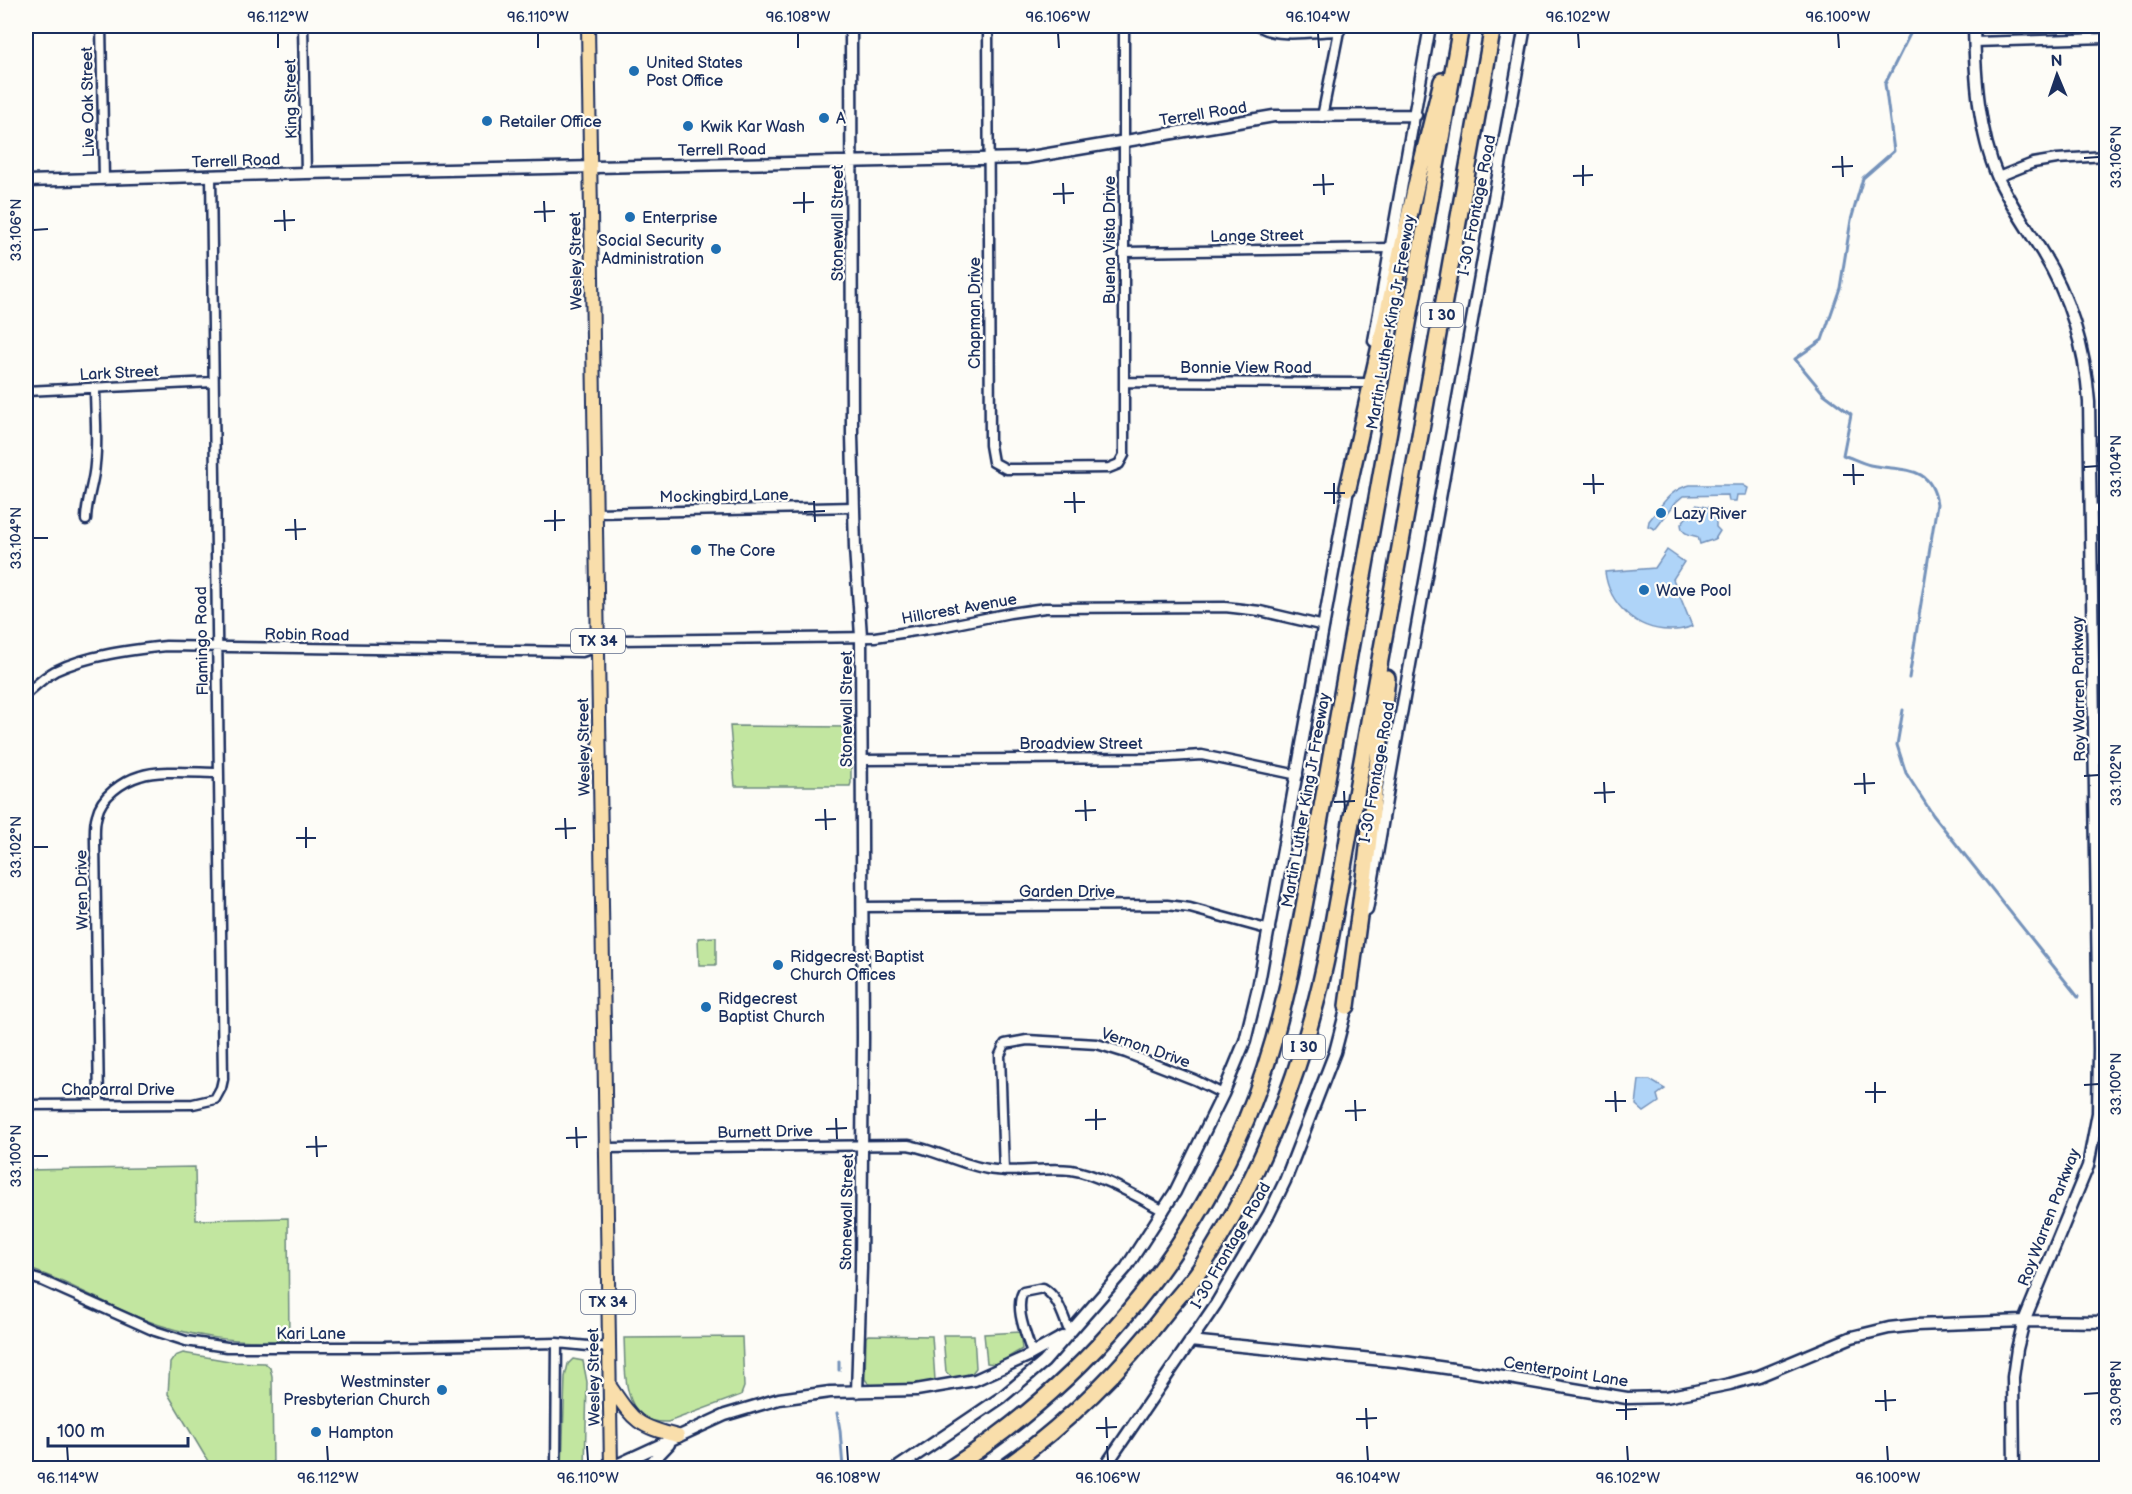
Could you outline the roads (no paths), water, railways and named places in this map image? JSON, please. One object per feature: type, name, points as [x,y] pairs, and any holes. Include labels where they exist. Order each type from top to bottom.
[{"type":"highway","points":[[1348,488],[1418,177],[1456,26]]},
{"type":"highway","name":"Martin Luther King Jr Freeway","points":[[951,1468],[1022,1419],[1079,1367],[1121,1321],[1162,1269],[1226,1163],[1263,1073],[1286,993],[1308,884],[1461,26]]},
{"type":"highway","name":"I 30","points":[[1005,1468],[1043,1441],[1117,1370],[1197,1273],[1242,1198],[1269,1142],[1292,1085],[1321,986],[1493,26]]},
{"type":"highway","points":[[1480,99],[1500,26]]},
{"type":"highway","points":[[1347,1006],[1367,856],[1404,531]]},
{"type":"main road","name":"Wesley Street","points":[[588,26],[611,1468]]},
{"type":"main road","points":[[610,1385],[628,1413],[641,1424],[678,1436]]},
{"type":"street","name":"Live Oak Street","points":[[101,26],[104,179]]},
{"type":"street","name":"King Street","points":[[303,26],[306,173]]},
{"type":"street","name":"Stonewall Street","points":[[851,26],[851,377],[854,507],[861,636],[862,760],[862,1144],[857,1392]]},
{"type":"street","name":"Chapman Drive","points":[[988,26],[990,445],[993,462],[1006,468],[1018,469],[1109,468],[1119,464],[1124,455]]},
{"type":"street","name":"Buena Vista Drive","points":[[1124,26],[1124,455]]},
{"type":"street","points":[[1260,26],[1266,31],[1280,34],[1340,28],[1323,117]]},
{"type":"street","points":[[897,1468],[1002,1396],[1044,1362],[1126,1268],[1175,1192],[1223,1094],[1245,1041],[1269,930],[1298,775],[1430,26]]},
{"type":"street","name":"I-30 Frontage Road","points":[[1104,1468],[1216,1304],[1269,1214],[1285,1181],[1335,1052],[1347,1006],[1390,788],[1401,712],[1480,264],[1525,26]]},
{"type":"street","name":"Roy Warren Parkway","points":[[1974,26],[1980,113],[1987,144],[1998,177],[2059,284],[2083,350],[2089,393],[2101,873],[2098,1113],[2088,1166],[2024,1321],[2013,1377],[2014,1468]]},
{"type":"street","points":[[1974,42],[2106,38]]},
{"type":"street","name":"Terrell Road","points":[[26,181],[1025,158],[1274,116],[1416,115]]},
{"type":"street","points":[[1998,177],[2033,163],[2106,156]]},
{"type":"street","name":"Flamingo Road","points":[[210,1101],[215,1099],[221,1088],[224,1068],[216,647],[211,176]]},
{"type":"street","name":"Lange Street","points":[[1124,252],[1391,248]]},
{"type":"street","name":"Lark Street","points":[[26,391],[213,382]]},
{"type":"street","name":"Bonnie View Road","points":[[1125,382],[1367,382]]},
{"type":"street","points":[[86,520],[86,508],[96,461],[95,388]]},
{"type":"street","name":"Mockingbird Lane","points":[[596,513],[854,507]]},
{"type":"street","points":[[2091,509],[2106,508]]},
{"type":"street","name":"Hillcrest Avenue","points":[[598,647],[616,640],[874,637],[1045,609],[1225,607],[1260,611],[1324,626]]},
{"type":"street","name":"Robin Road","points":[[26,694],[55,671],[115,652],[166,646],[582,652],[598,647]]},
{"type":"street","name":"Broadview Street","points":[[862,760],[1154,758],[1202,755],[1298,775]]},
{"type":"street","name":"Wren Drive","points":[[99,1104],[95,842],[97,814],[102,802],[111,793],[119,786],[141,775],[218,773]]},
{"type":"street","name":"Garden Drive","points":[[862,907],[1167,905],[1190,908],[1269,930]]},
{"type":"street","name":"Vernon Drive","points":[[1004,1171],[1000,1055],[1005,1044],[1027,1040],[1097,1044],[1195,1080],[1223,1094]]},
{"type":"street","name":"Chaparral Drive","points":[[26,1105],[193,1104],[210,1101]]},
{"type":"street","name":"Burnett Drive","points":[[606,1148],[894,1144],[923,1148],[986,1169],[1072,1170],[1087,1174],[1164,1211]]},
{"type":"street","name":"Kari Lane","points":[[26,1276],[43,1281],[155,1331],[186,1341],[227,1347],[557,1343],[609,1348]]},
{"type":"street","points":[[1032,1354],[1021,1315],[1019,1300],[1023,1292],[1043,1288],[1049,1291],[1055,1298],[1070,1333]]},
{"type":"street","name":"Centerpoint Lane","points":[[1190,1341],[1404,1362],[1627,1398],[1656,1397],[1708,1389],[1760,1376],[1852,1337],[1889,1328],[2024,1321],[2106,1322]]},
{"type":"street","points":[[611,1468],[724,1415],[778,1399],[830,1392],[916,1390],[975,1380],[1032,1354],[1070,1333]]},
{"type":"street","points":[[556,1468],[557,1343]]},
{"type":"street","points":[[646,1468],[678,1436]]},
{"type":"water","name":"Lazy River","points":[[1690,485],[1743,485],[1748,488],[1746,495],[1737,495],[1736,501],[1729,501],[1728,495],[1683,496],[1655,529],[1648,526],[1649,521],[1666,499],[1677,490]]},
{"type":"water","points":[[1696,505],[1710,508],[1716,515],[1716,527],[1720,531],[1715,539],[1700,544],[1698,537],[1684,532],[1681,524]]},
{"type":"water","name":"Wave Pool","points":[[1667,550],[1684,562],[1673,579],[1692,626],[1683,629],[1657,629],[1635,620],[1626,613],[1612,595],[1605,572],[1655,568]]},
{"type":"water","points":[[1639,1080],[1650,1080],[1665,1089],[1657,1095],[1659,1102],[1644,1112],[1636,1105]]},
{"type":"waterway","points":[[1909,678],[1937,504],[1934,491],[1922,475],[1870,465],[1843,455],[1851,414],[1824,394],[1795,359],[1822,340],[1840,288],[1851,220],[1863,178],[1894,151],[1885,84],[1914,26]]},
{"type":"waterway","points":[[1903,710],[1897,745],[1906,773],[1933,815],[2078,997]]},
{"type":"waterway","points":[[839,1361],[839,1370]]},
{"type":"waterway","points":[[837,1413],[843,1468]]},
{"type":"place","name":"United States Post Office","points":[[634,71]]},
{"type":"place","name":"A","points":[[824,118]]},
{"type":"place","name":"Retailer Office","points":[[487,121]]},
{"type":"place","name":"Kwik Kar Wash","points":[[688,126]]},
{"type":"place","name":"Enterprise","points":[[630,217]]},
{"type":"place","name":"Social Security Administration","points":[[716,249]]},
{"type":"place","name":"Lazy River","points":[[1661,513]]},
{"type":"place","name":"The Core","points":[[696,550]]},
{"type":"place","name":"Wave Pool","points":[[1644,590]]},
{"type":"place","name":"Ridgecrest Baptist Church Offices","points":[[778,965]]},
{"type":"place","name":"Ridgecrest Baptist Church","points":[[706,1007]]},
{"type":"place","name":"Westminster Presbyterian Church","points":[[442,1390]]},
{"type":"place","name":"Hampton","points":[[316,1432]]}]
